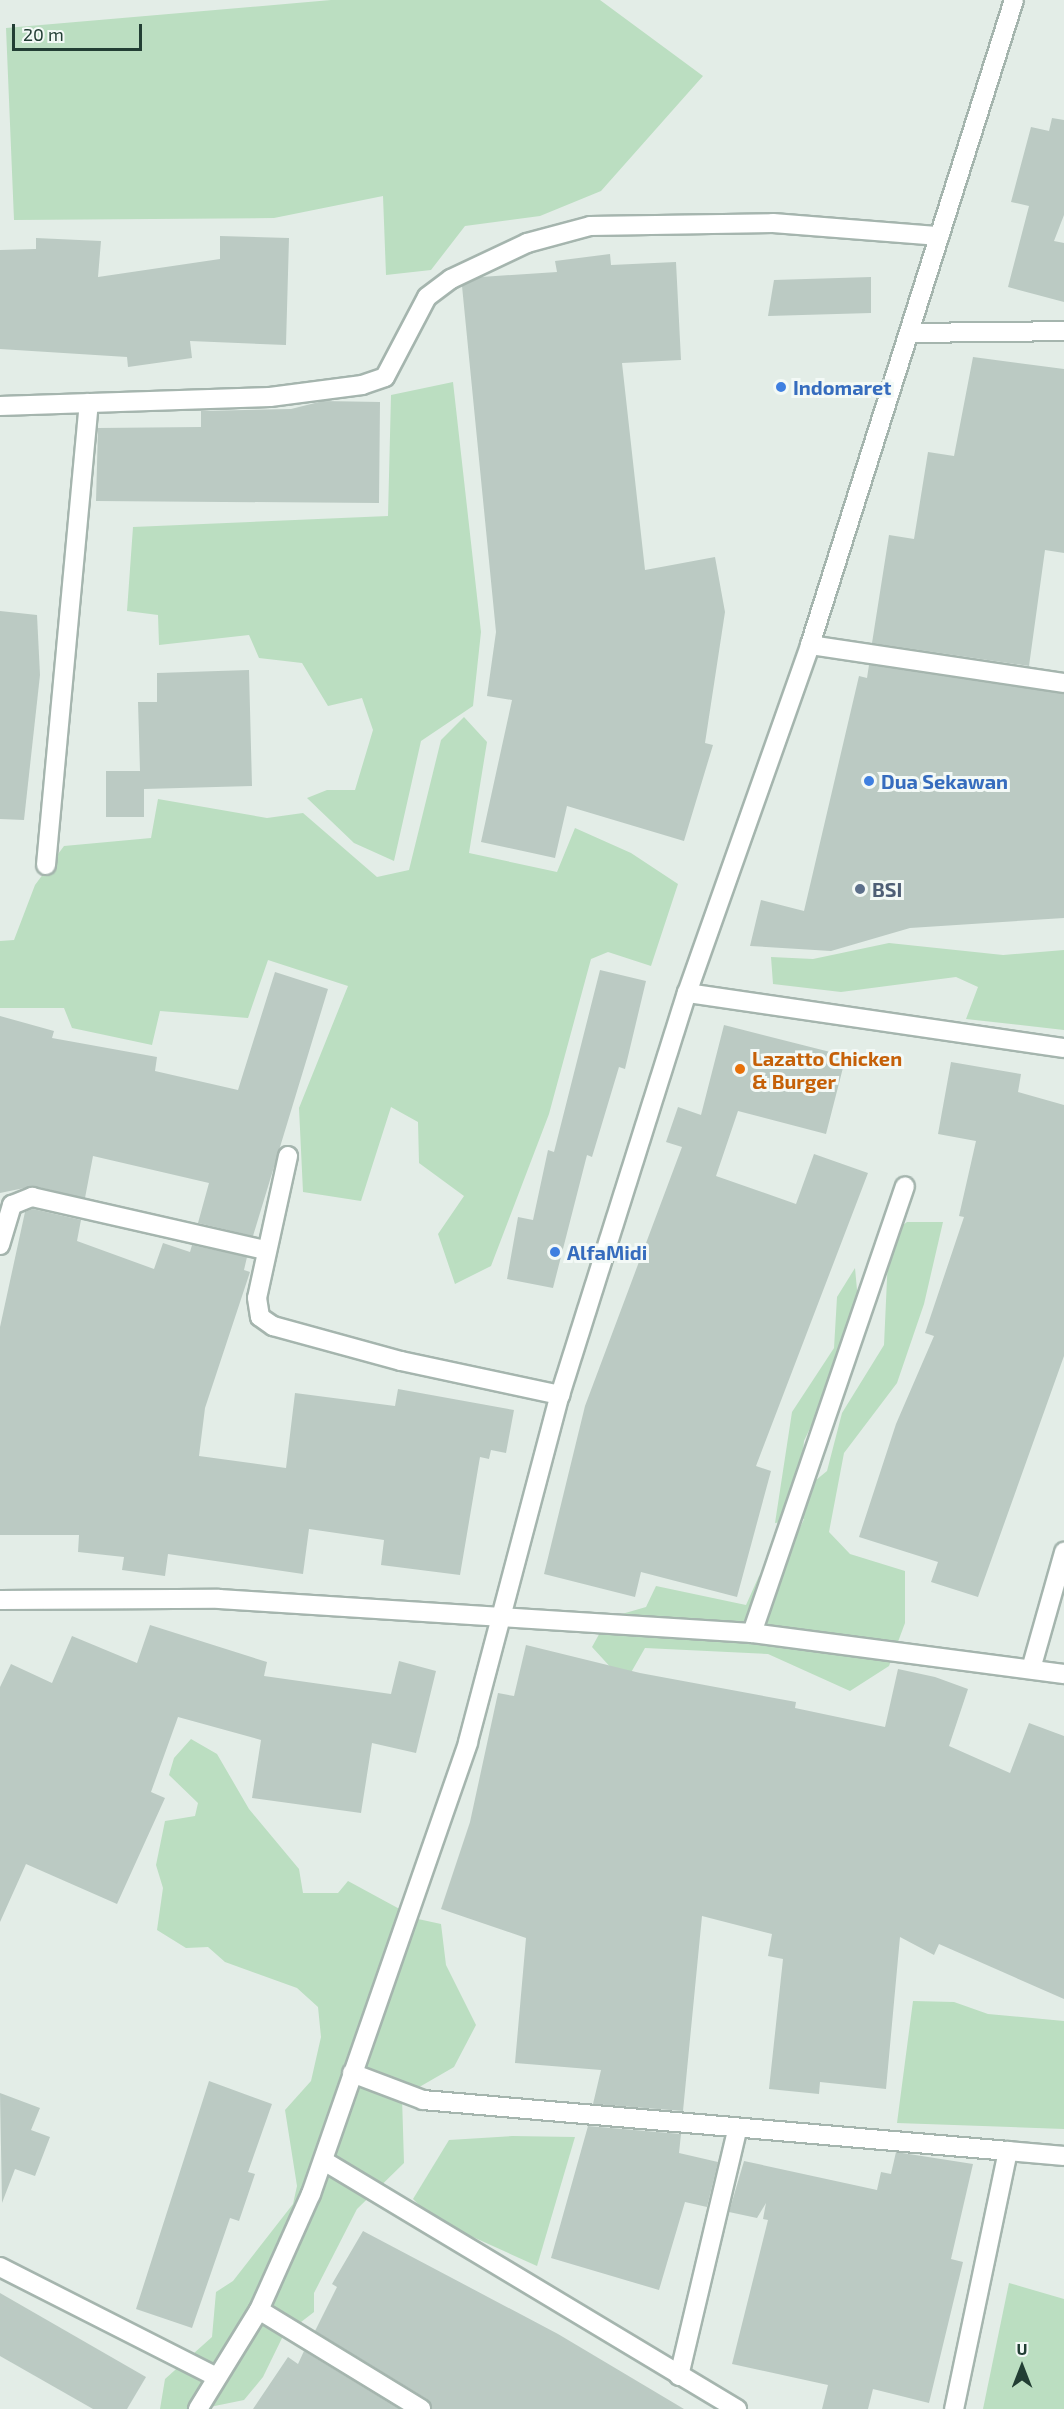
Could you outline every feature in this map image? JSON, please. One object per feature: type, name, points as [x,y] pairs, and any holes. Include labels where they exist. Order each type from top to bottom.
[{"type":"street","points":[[198,2409],[260,2310],[324,2161],[352,2073],[468,1742],[497,1617],[560,1395],[687,993],[701,960],[810,645],[875,427],[910,333],[1014,0]]},
{"type":"street","points":[[0,406],[270,397],[362,385],[385,377],[427,297],[451,279],[527,243],[590,226],[773,223],[939,236]]},
{"type":"street","points":[[910,333],[1064,331]]},
{"type":"street","points":[[46,865],[89,403]]},
{"type":"street","points":[[810,645],[1064,683]]},
{"type":"street","points":[[687,993],[1064,1048]]},
{"type":"street","points":[[288,1156],[256,1299],[260,1317],[273,1326],[401,1361],[560,1395]]},
{"type":"street","points":[[752,1633],[905,1187]]},
{"type":"street","points":[[0,1245],[12,1205],[32,1197],[266,1250]]},
{"type":"street","points":[[1031,1669],[1064,1552]]},
{"type":"street","points":[[2,1603],[219,1599],[752,1633],[1064,1674]]},
{"type":"street","points":[[352,2073],[423,2100],[737,2131],[1064,2156]]},
{"type":"street","points":[[679,2376],[737,2131]]},
{"type":"street","points":[[954,2409],[1008,2151]]},
{"type":"street","points":[[324,2161],[737,2409]]},
{"type":"street","points":[[0,2267],[218,2377]]},
{"type":"street","points":[[260,2310],[421,2409]]},
{"type":"green space","points":[[331,0],[600,0],[703,76],[601,191],[540,216],[465,226],[431,270],[386,275],[383,196],[274,218],[14,220],[6,28]]},
{"type":"green space","points":[[453,382],[481,632],[473,706],[421,741],[394,861],[354,843],[307,798],[327,790],[355,790],[373,730],[362,698],[328,706],[302,663],[259,658],[249,635],[159,645],[158,615],[127,611],[133,527],[388,516],[391,395]]},
{"type":"green space","points":[[464,717],[487,742],[469,853],[557,872],[575,828],[631,853],[678,884],[651,966],[608,952],[591,959],[549,1114],[491,1266],[455,1284],[438,1234],[464,1196],[419,1163],[418,1122],[391,1107],[361,1201],[303,1192],[299,1108],[348,986],[268,960],[248,1018],[160,1011],[152,1045],[72,1028],[64,1008],[0,1008],[0,941],[14,940],[35,885],[64,846],[151,838],[158,799],[267,818],[303,813],[377,877],[409,870],[441,740]]},
{"type":"green space","points":[[889,943],[1003,955],[1064,950],[1064,1030],[966,1019],[978,987],[956,977],[841,992],[773,984],[771,957],[813,959]]},
{"type":"green space","points":[[907,1222],[943,1222],[924,1304],[897,1383],[844,1453],[829,1532],[850,1554],[905,1571],[905,1623],[889,1666],[850,1691],[768,1654],[645,1648],[625,1683],[592,1647],[608,1618],[646,1607],[656,1586],[746,1605],[759,1576],[781,1568],[804,1519],[775,1523],[792,1412],[834,1348],[837,1297],[855,1268],[860,1322],[804,1441],[799,1494],[827,1471],[842,1413],[884,1345],[889,1235]]},
{"type":"green space","points":[[191,1739],[217,1754],[249,1809],[299,1869],[303,1893],[338,1893],[348,1881],[418,1919],[441,1924],[446,1965],[476,2025],[454,2067],[402,2097],[404,2163],[357,2209],[314,2293],[314,2312],[283,2336],[263,2377],[244,2400],[200,2409],[160,2409],[165,2379],[212,2337],[216,2292],[233,2281],[293,2204],[297,2186],[285,2110],[311,2081],[321,2037],[318,2007],[297,1988],[225,1962],[208,1947],[186,1948],[157,1930],[163,1888],[156,1865],[165,1821],[195,1816],[198,1803],[169,1775],[174,1758]]},
{"type":"green space","points":[[913,2001],[954,2002],[988,2014],[1064,2021],[1064,2129],[897,2123]]},
{"type":"green space","points":[[512,2136],[575,2137],[537,2266],[433,2219],[413,2199],[449,2140]]},
{"type":"green space","points":[[1009,2283],[1064,2299],[1064,2409],[983,2409]]},
{"type":"building","points":[[1052,118],[1064,120],[1064,215],[1054,241],[1064,243],[1064,302],[1008,287],[1029,206],[1011,202],[1031,127],[1049,131]]},
{"type":"building","points":[[220,236],[289,238],[286,345],[190,341],[192,358],[128,367],[127,357],[0,349],[0,250],[36,249],[36,238],[101,241],[98,277],[220,259]]},
{"type":"building","points":[[610,254],[611,265],[676,262],[681,360],[622,363],[645,570],[715,557],[725,612],[705,743],[713,745],[684,841],[567,806],[555,858],[481,842],[512,700],[487,696],[496,632],[462,286],[481,277],[557,272],[555,261]]},
{"type":"building","points":[[871,277],[871,313],[768,316],[774,280]]},
{"type":"building","points":[[973,357],[1064,369],[1064,553],[1045,550],[1029,666],[872,643],[889,535],[914,539],[928,452],[954,456]]},
{"type":"building","points":[[323,401],[380,402],[379,503],[96,501],[98,428],[201,427],[201,411],[291,409]]},
{"type":"building","points":[[0,611],[37,615],[40,675],[24,820],[0,819]]},
{"type":"building","points":[[869,665],[1064,694],[1064,918],[910,928],[831,951],[750,946],[761,900],[804,911],[859,676],[867,678]]},
{"type":"building","points":[[249,670],[252,786],[144,789],[144,817],[106,817],[106,771],[140,771],[138,702],[157,702],[157,673]]},
{"type":"building","points":[[600,970],[646,981],[625,1069],[619,1067],[592,1157],[587,1155],[553,1288],[507,1279],[518,1217],[533,1220],[548,1150],[554,1152]]},
{"type":"building","points":[[275,972],[328,989],[253,1236],[198,1223],[209,1183],[93,1156],[85,1198],[34,1186],[0,1193],[0,1016],[54,1031],[52,1038],[157,1057],[155,1071],[238,1090]]},
{"type":"building","points":[[724,1025],[846,1056],[826,1134],[738,1111],[716,1176],[796,1204],[814,1154],[868,1173],[756,1466],[771,1471],[737,1597],[641,1572],[635,1597],[544,1574],[585,1406],[682,1147],[666,1142],[678,1107],[701,1115]]},
{"type":"building","points":[[951,1062],[1021,1074],[1018,1092],[1064,1105],[1064,1356],[978,1597],[931,1582],[938,1562],[859,1537],[896,1424],[934,1336],[925,1333],[964,1217],[959,1216],[976,1141],[938,1134]]},
{"type":"building","points":[[33,1209],[81,1220],[77,1241],[154,1269],[163,1243],[190,1252],[192,1245],[247,1257],[244,1270],[250,1272],[205,1408],[199,1456],[286,1468],[295,1393],[395,1406],[398,1389],[514,1410],[506,1453],[491,1450],[489,1459],[480,1457],[460,1575],[381,1565],[384,1540],[309,1529],[303,1574],[168,1554],[165,1576],[122,1570],[124,1557],[78,1552],[79,1535],[0,1535],[0,1327],[25,1212]]},
{"type":"building","points":[[150,1625],[267,1662],[264,1676],[391,1694],[399,1661],[436,1671],[416,1753],[372,1743],[361,1813],[252,1798],[261,1740],[178,1717],[151,1792],[165,1798],[117,1904],[26,1864],[0,1922],[0,1687],[11,1664],[52,1683],[72,1636],[137,1663]]},
{"type":"building","points":[[526,1645],[640,1673],[796,1702],[795,1708],[885,1727],[898,1669],[935,1677],[968,1689],[949,1746],[1010,1773],[1029,1723],[1064,1736],[1064,1999],[939,1944],[934,1955],[900,1937],[886,2089],[820,2082],[819,2094],[769,2089],[783,1959],[768,1956],[772,1934],[702,1916],[683,2111],[593,2104],[601,2070],[515,2063],[526,1938],[441,1909],[470,1822],[498,1693],[514,1696]]},
{"type":"building","points":[[209,2081],[272,2104],[248,2172],[255,2174],[239,2221],[230,2218],[192,2328],[136,2309]]},
{"type":"building","points":[[0,2093],[40,2108],[31,2130],[50,2137],[35,2176],[15,2169],[2,2203]]},
{"type":"building","points":[[588,2126],[681,2134],[679,2153],[718,2162],[707,2207],[685,2202],[659,2290],[551,2258]]},
{"type":"building","points":[[896,2152],[973,2164],[951,2259],[963,2262],[929,2403],[873,2389],[868,2409],[822,2409],[828,2385],[732,2364],[768,2220],[763,2219],[766,2203],[757,2218],[729,2212],[744,2161],[877,2190],[881,2172],[891,2174]]},
{"type":"building","points":[[363,2231],[558,2334],[684,2409],[432,2409],[427,2399],[315,2331],[337,2287],[332,2284]]},
{"type":"building","points":[[0,2293],[146,2377],[127,2409],[93,2409],[0,2356]]},
{"type":"building","points":[[304,2351],[399,2409],[253,2409],[288,2357],[298,2364]]},
{"type":"place","name":"Indomaret","points":[[781,387]]},
{"type":"place","name":"Dua Sekawan","points":[[869,781]]},
{"type":"place","name":"BSI","points":[[860,889]]},
{"type":"place","name":"Lazatto Chicken & Burger","points":[[740,1069]]},
{"type":"place","name":"AlfaMidi","points":[[555,1252]]}]
